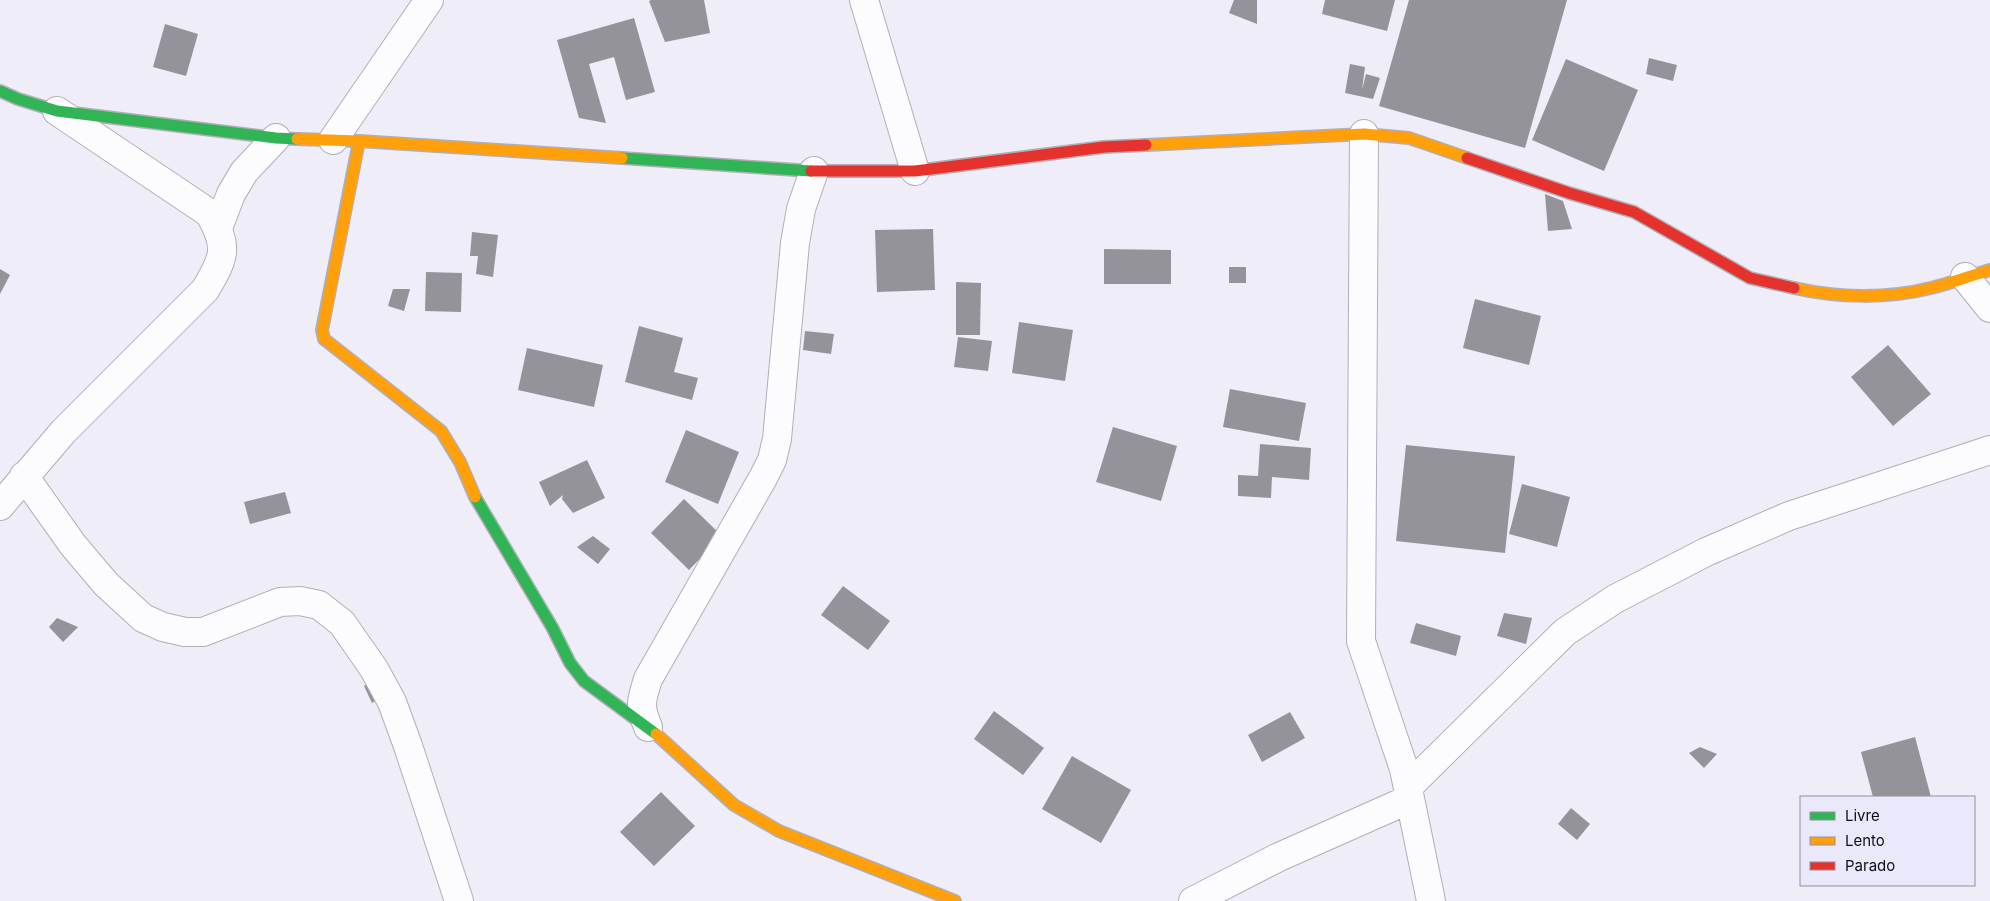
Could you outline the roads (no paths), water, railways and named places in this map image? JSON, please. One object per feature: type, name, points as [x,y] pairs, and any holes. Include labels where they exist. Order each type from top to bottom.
[{"type":"street","points":[[429,0],[346,141],[322,330],[324,339],[441,431],[460,462],[478,505],[552,627],[570,663],[584,681],[648,727],[734,805],[779,831],[955,901]]},
{"type":"street","points":[[864,0],[915,171]]},
{"type":"street","points":[[0,91],[57,111],[276,138],[814,171],[915,171],[1104,147],[1364,134],[1409,138],[1634,212],[1750,278],[1796,290],[1851,296],[1893,294],[1930,288],[1978,274],[1990,308]]},
{"type":"street","points":[[0,506],[63,432],[205,290],[218,269],[224,251],[218,228],[209,213],[57,111]]},
{"type":"street","points":[[1364,134],[1361,641],[1404,769],[1431,901]]},
{"type":"street","points":[[218,228],[231,194],[244,172],[276,138]]},
{"type":"street","points":[[648,727],[641,712],[642,698],[648,679],[772,460],[777,439],[795,243],[801,209],[814,171]]},
{"type":"street","points":[[1193,901],[1409,793],[1565,632],[1615,599],[1706,552],[1789,516],[1990,450]]},
{"type":"street","points":[[24,476],[74,545],[106,584],[143,618],[163,627],[185,632],[203,632],[280,602],[300,601],[319,605],[342,623],[374,669],[392,702],[459,901]]}]
